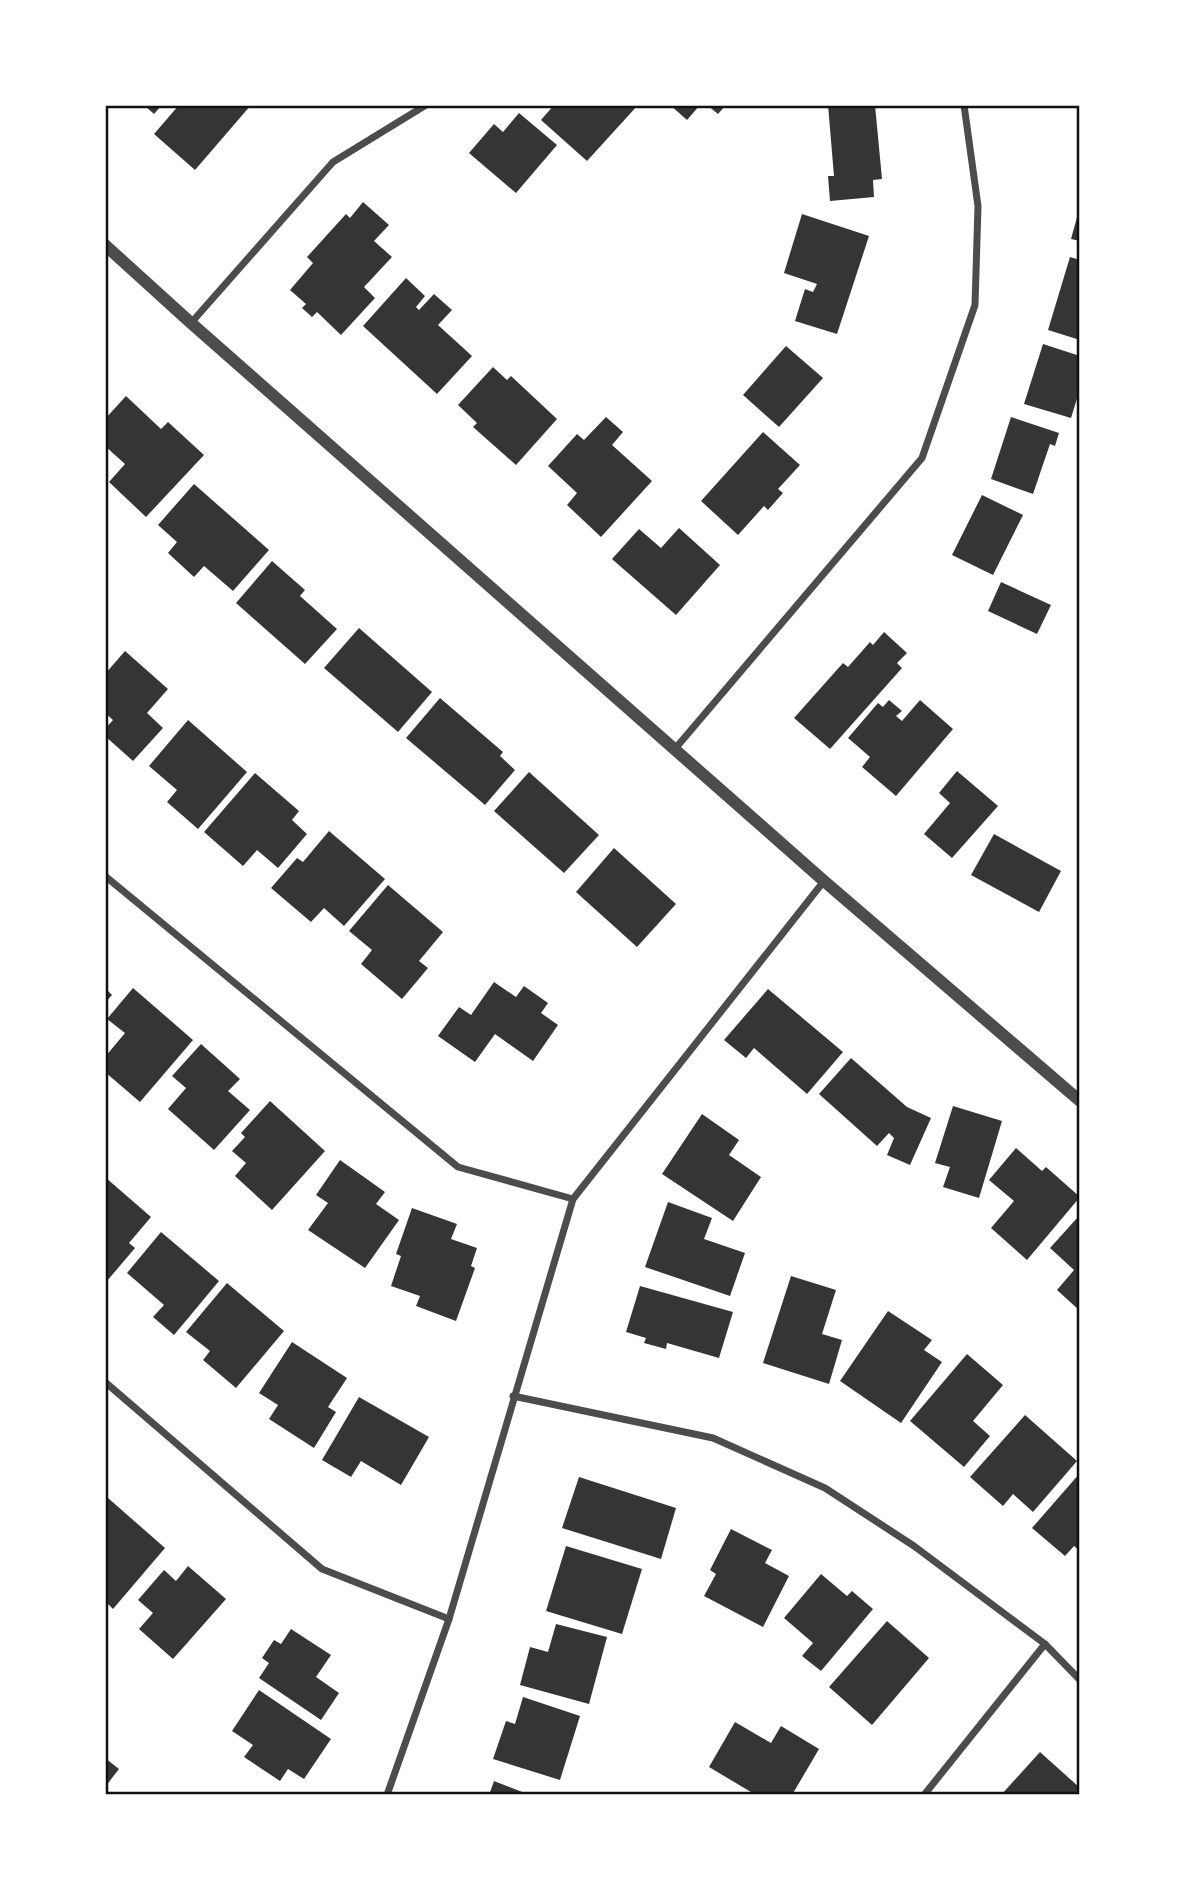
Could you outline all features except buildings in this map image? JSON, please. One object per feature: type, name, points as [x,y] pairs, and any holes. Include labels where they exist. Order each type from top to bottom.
[{"type":"street","points":[[191,323],[333,162],[426,105]]},
{"type":"street","points":[[674,750],[922,458],[975,305],[978,206],[964,105]]},
{"type":"street","points":[[105,245],[674,750],[1080,1101]]},
{"type":"street","points":[[105,877],[458,1167],[573,1199]]},
{"type":"street","points":[[387,1795],[449,1619],[573,1199],[824,881]]},
{"type":"street","points":[[105,1382],[322,1569],[449,1619]]},
{"type":"street","points":[[513,1396],[713,1438],[825,1488],[914,1546],[1045,1644],[1080,1680]]},
{"type":"street","points":[[924,1795],[1045,1644]]}]
